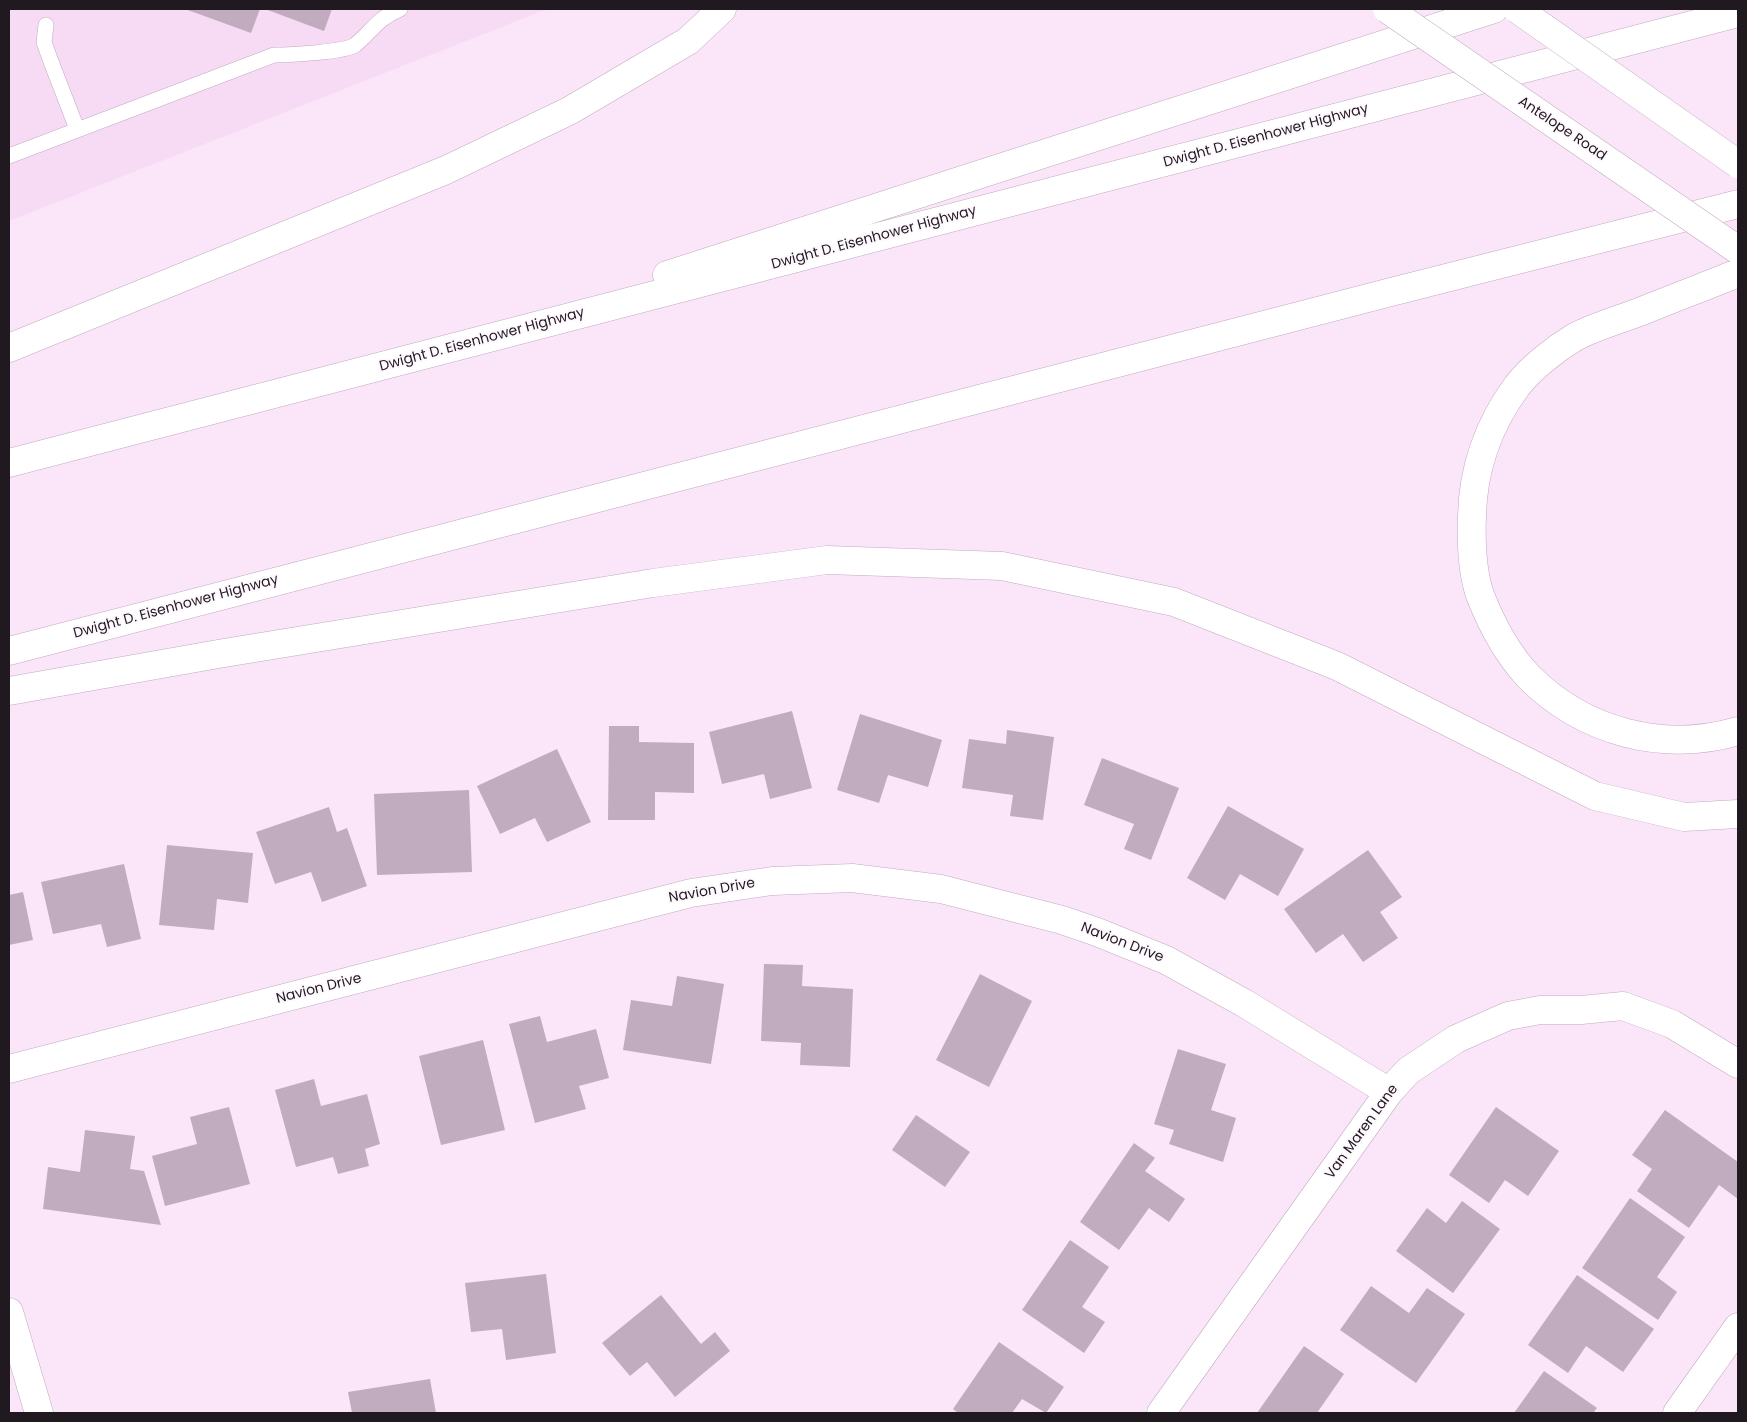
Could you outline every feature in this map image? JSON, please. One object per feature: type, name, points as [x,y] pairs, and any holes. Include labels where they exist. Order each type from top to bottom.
[{"type":"main road","points":[[9,348],[446,170],[569,111],[688,41],[722,9]]},
{"type":"main road","name":"Antelope Road","points":[[1386,9],[1738,250]]},
{"type":"main road","points":[[382,366],[1494,9]]},
{"type":"main road","points":[[1517,9],[1738,164]]},
{"type":"main road","name":"Dwight D. Eisenhower Highway","points":[[9,464],[1738,13]]},
{"type":"main road","name":"Dwight D. Eisenhower Highway","points":[[9,651],[1381,294],[1738,204]]},
{"type":"main road","points":[[1738,273],[1576,336],[1550,354],[1518,386],[1493,424],[1477,468],[1472,498],[1471,545],[1480,593],[1499,637],[1528,676],[1552,697],[1586,718],[1609,728],[1640,737],[1688,741],[1720,737],[1738,732]]},
{"type":"main road","points":[[9,691],[224,653],[633,586],[827,560],[1002,566],[1174,602],[1337,666],[1594,796],[1684,817],[1738,814]]},
{"type":"main road","name":"Navion Drive","points":[[9,1069],[691,893],[772,881],[852,878],[941,889],[1062,920],[1097,932],[1166,960],[1244,1003],[1389,1092]]},
{"type":"main road","name":"Van Maren Lane","points":[[1160,1413],[1389,1092],[1408,1071],[1456,1039],[1508,1016],[1540,1010],[1580,1010],[1623,1006],[1672,1024],[1738,1064]]},
{"type":"main road","points":[[9,1312],[39,1413]]},
{"type":"main road","points":[[1677,1413],[1738,1328]]},
{"type":"lane","points":[[9,156],[274,55],[305,54],[353,46],[387,14],[400,9]]},
{"type":"lane","points":[[46,25],[44,42],[77,129]]},
{"type":"shaded area","points":[[9,9],[547,9],[9,221]]},
{"type":"building","points":[[185,9],[260,9],[251,33]]},
{"type":"building","points":[[265,9],[332,9],[324,31]]},
{"type":"building","points":[[792,711],[812,788],[770,799],[764,774],[722,784],[709,732]]},
{"type":"building","points":[[860,714],[942,740],[928,787],[888,775],[879,803],[837,790]]},
{"type":"building","points":[[609,726],[639,726],[639,742],[694,743],[694,793],[655,792],[655,820],[608,820]]},
{"type":"building","points":[[1007,730],[1054,737],[1043,820],[1010,816],[1013,795],[962,788],[969,739],[1006,744]]},
{"type":"building","points":[[557,749],[591,822],[547,842],[535,818],[500,834],[477,786]]},
{"type":"building","points":[[1102,758],[1179,788],[1151,860],[1124,849],[1134,824],[1084,805]]},
{"type":"building","points":[[469,790],[472,872],[377,875],[374,794]]},
{"type":"building","points":[[1228,806],[1304,849],[1278,896],[1240,874],[1225,900],[1187,878]]},
{"type":"building","points":[[329,807],[337,832],[347,828],[367,886],[322,902],[311,872],[275,884],[256,832]]},
{"type":"building","points":[[167,845],[253,853],[248,903],[217,899],[214,930],[159,925]]},
{"type":"building","points":[[1368,850],[1402,897],[1380,912],[1398,938],[1363,962],[1343,934],[1316,953],[1284,909]]},
{"type":"building","points":[[124,864],[141,939],[107,947],[101,924],[53,934],[41,882]]},
{"type":"building","points":[[23,892],[33,940],[9,945],[9,895]]},
{"type":"building","points":[[764,964],[803,965],[802,986],[853,989],[850,1067],[800,1065],[801,1043],[761,1041]]},
{"type":"building","points":[[980,974],[1032,1001],[989,1087],[936,1060]]},
{"type":"building","points":[[677,976],[724,984],[711,1064],[623,1050],[631,1000],[672,1006]]},
{"type":"building","points":[[540,1016],[547,1042],[596,1029],[609,1078],[579,1086],[586,1109],[535,1123],[509,1024]]},
{"type":"building","points":[[483,1040],[505,1130],[441,1145],[419,1056]]},
{"type":"building","points":[[1178,1049],[1226,1064],[1211,1110],[1236,1118],[1223,1162],[1169,1144],[1174,1130],[1154,1124]]},
{"type":"building","points":[[314,1079],[321,1106],[367,1094],[380,1144],[365,1149],[369,1166],[338,1174],[333,1157],[296,1167],[275,1090]]},
{"type":"building","points":[[229,1107],[250,1184],[165,1206],[152,1156],[197,1144],[190,1117]]},
{"type":"building","points":[[1496,1107],[1559,1151],[1528,1196],[1505,1180],[1489,1203],[1449,1175]]},
{"type":"building","points":[[1665,1110],[1738,1162],[1738,1199],[1719,1185],[1689,1228],[1637,1191],[1652,1169],[1632,1155]]},
{"type":"building","points":[[916,1115],[970,1152],[945,1187],[892,1150]]},
{"type":"building","points":[[85,1130],[135,1136],[130,1169],[144,1171],[161,1225],[43,1209],[48,1167],[80,1172]]},
{"type":"building","points":[[1134,1143],[1155,1158],[1145,1171],[1185,1199],[1169,1222],[1149,1208],[1119,1250],[1080,1222]]},
{"type":"building","points":[[1630,1198],[1685,1237],[1657,1277],[1677,1292],[1658,1320],[1582,1268]]},
{"type":"building","points":[[1462,1201],[1500,1229],[1453,1293],[1396,1251],[1427,1208],[1446,1223]]},
{"type":"building","points":[[1070,1240],[1109,1267],[1082,1307],[1105,1322],[1084,1353],[1022,1310]]},
{"type":"building","points":[[546,1274],[556,1353],[506,1360],[502,1329],[471,1332],[465,1283]]},
{"type":"building","points":[[1577,1275],[1654,1329],[1623,1372],[1586,1346],[1568,1373],[1528,1345]]},
{"type":"building","points":[[1371,1286],[1409,1313],[1427,1288],[1465,1314],[1416,1383],[1340,1330]]},
{"type":"building","points":[[661,1295],[701,1344],[715,1332],[730,1351],[675,1397],[647,1362],[630,1376],[602,1343]]},
{"type":"building","points":[[999,1342],[1064,1387],[1046,1413],[1022,1399],[1012,1413],[958,1413],[953,1409]]},
{"type":"building","points":[[1304,1346],[1344,1374],[1317,1413],[1257,1413]]},
{"type":"building","points":[[1544,1371],[1597,1408],[1593,1413],[1514,1413]]},
{"type":"building","points":[[430,1379],[436,1413],[352,1413],[348,1392]]}]
